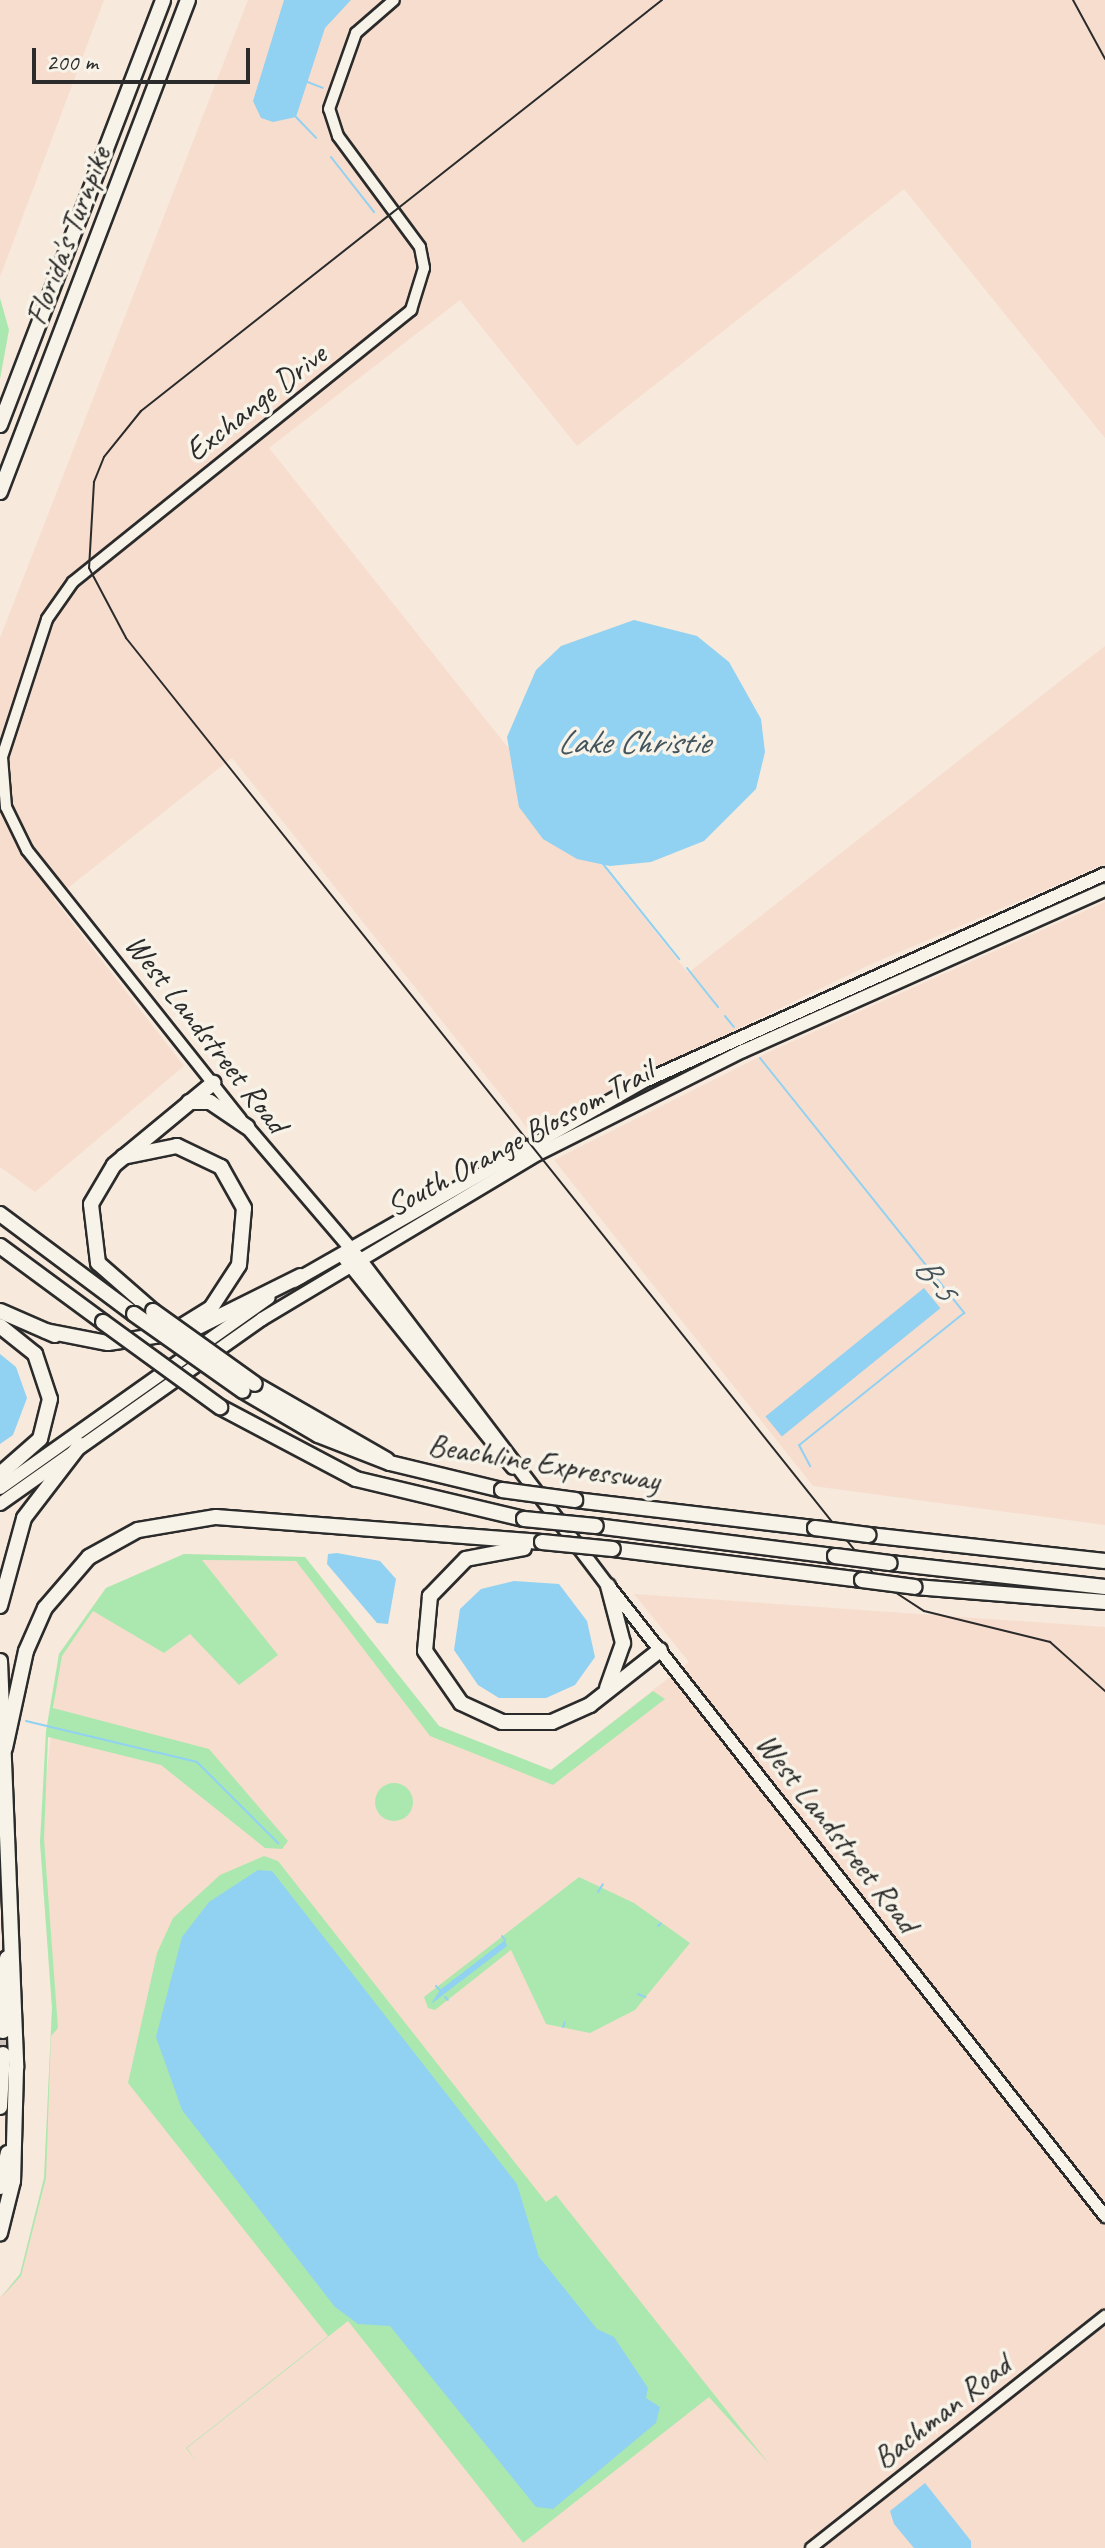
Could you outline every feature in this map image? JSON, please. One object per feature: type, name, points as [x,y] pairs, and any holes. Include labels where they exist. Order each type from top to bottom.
[{"type":"highway","name":"Florida's Turnpike","points":[[1,421],[163,0]]},
{"type":"highway","name":"Florida's Turnpike","points":[[0,492],[188,0]]},
{"type":"highway","points":[[213,1083],[123,1157],[93,1198],[90,1242],[106,1274],[249,1388]]},
{"type":"highway","points":[[189,1102],[210,1102],[247,1127]]},
{"type":"highway","points":[[46,1331],[101,1343],[162,1336],[204,1314],[239,1265],[244,1208],[221,1167],[177,1146],[123,1157]]},
{"type":"highway","name":"Beachline Expressway","points":[[0,1214],[134,1314],[318,1435],[390,1463],[502,1490],[1105,1561]]},
{"type":"highway","name":"Beachline Expressway","points":[[0,1246],[220,1407],[356,1479],[524,1519],[1105,1587]]},
{"type":"highway","points":[[0,1311],[89,1346],[152,1345],[301,1276]]},
{"type":"highway","points":[[0,1326],[35,1354],[50,1399],[40,1439],[0,1474]]},
{"type":"highway","points":[[0,1606],[24,1518],[80,1445]]},
{"type":"highway","points":[[5,1748],[26,1651],[45,1608],[89,1557],[138,1530],[216,1517],[613,1549],[915,1587],[1105,1602]]},
{"type":"highway","points":[[545,1545],[490,1551],[448,1571],[425,1611],[425,1651],[453,1696],[497,1721],[547,1723],[590,1705],[660,1650]]},
{"type":"highway","points":[[590,1705],[621,1660],[608,1586]]},
{"type":"highway","points":[[0,1661],[16,2068],[13,2186],[0,2233]]},
{"type":"highway","points":[[0,1733],[5,1748]]},
{"type":"highway","points":[[3,2031],[9,1885]]},
{"type":"highway","points":[[0,2107],[3,2054]]},
{"type":"highway","points":[[0,2187],[16,2068]]},
{"type":"main road","name":"South Orange Blossom Trail","points":[[0,1488],[301,1276],[618,1096],[1105,874]]},
{"type":"main road","name":"South Orange Blossom Trail","points":[[0,1504],[80,1445],[346,1265],[596,1124],[1105,890]]},
{"type":"main road","points":[[596,1124],[618,1096]]},
{"type":"main road","name":"West Landstreet Road","points":[[247,1127],[344,1249],[359,1258],[608,1586],[1105,2216]]},
{"type":"main road","points":[[344,1249],[346,1265]]},
{"type":"main road","name":"West Landstreet Road","points":[[346,1265],[491,1447],[527,1481]]},
{"type":"street","name":"Exchange Drive","points":[[27,850],[6,807],[2,757],[59,598],[399,324],[416,299],[424,268],[420,247],[338,136],[329,109],[356,33],[394,0]]},
{"type":"street","name":"West Landstreet Road","points":[[27,850],[247,1127]]},
{"type":"street","name":"Bachman Road","points":[[811,2548],[1105,2316]]},
{"type":"shaded area","points":[[0,0],[104,0],[0,277]]},
{"type":"shaded area","points":[[248,0],[1105,0],[1105,438],[904,189],[577,446],[460,300],[269,448],[688,973],[1105,646],[1105,864],[867,966],[529,1130],[232,758],[54,899],[184,1066],[35,1192],[0,1167],[0,638]]},
{"type":"shaded area","points":[[1105,902],[1105,1525],[813,1486],[554,1160],[771,1051]]},
{"type":"shaded area","points":[[184,1554],[305,1557],[439,1726],[551,1770],[689,1662],[634,1594],[1105,1627],[1105,2548],[0,2548],[0,2297],[20,2274],[44,2178],[52,2008],[40,1842],[59,1654],[106,1588]]},
{"type":"green space","points":[[0,298],[9,330],[0,379]]},
{"type":"green space","points":[[184,1554],[305,1557],[439,1726],[551,1770],[653,1691],[665,1699],[553,1785],[430,1736],[296,1561],[202,1560],[278,1655],[239,1685],[190,1634],[164,1653],[93,1611],[62,1656],[53,1708],[209,1749],[288,1841],[282,1849],[265,1848],[161,1765],[48,1737],[44,1839],[58,2028],[51,2036],[46,2178],[21,2276],[0,2299],[20,2274],[44,2178],[52,2008],[40,1842],[46,1731],[59,1654],[106,1588]]},
{"type":"green space","points":[[394,1783],[407,1789],[413,1802],[407,1815],[394,1821],[381,1815],[375,1802],[381,1789]]},
{"type":"green space","points":[[264,1856],[278,1861],[546,2202],[556,2195],[770,2465],[709,2397],[523,2543],[348,2321],[187,2448],[196,2461],[186,2448],[328,2336],[128,2083],[157,1953],[173,1918],[220,1875]]},
{"type":"green space","points":[[579,1877],[634,1903],[690,1943],[635,2010],[590,2033],[546,2024],[511,1950],[435,2010],[428,2008],[424,1997]]},
{"type":"water","points":[[284,0],[351,0],[325,28],[296,117],[273,122],[261,118],[253,101]]},
{"type":"water","name":"Lake Christie","points":[[634,620],[697,636],[729,662],[761,719],[765,752],[756,789],[704,841],[651,862],[610,866],[577,859],[543,839],[519,807],[507,737],[536,670],[561,646]]},
{"type":"water","points":[[924,1288],[940,1308],[782,1437],[765,1416]]},
{"type":"water","points":[[0,1354],[16,1367],[27,1398],[13,1435],[0,1444]]},
{"type":"water","points":[[328,1554],[380,1561],[396,1579],[388,1624],[377,1623],[327,1564]]},
{"type":"water","points":[[514,1581],[559,1584],[587,1621],[595,1657],[575,1685],[546,1698],[499,1698],[478,1685],[454,1650],[460,1609],[481,1589]]},
{"type":"water","points":[[258,1870],[272,1871],[517,2184],[539,2257],[597,2329],[614,2337],[648,2388],[646,2398],[660,2407],[656,2423],[553,2509],[536,2507],[390,2326],[358,2324],[335,2307],[182,2110],[156,2037],[182,1937],[209,1902]]},
{"type":"water","points":[[505,1940],[507,1946],[431,2004],[440,1990]]},
{"type":"water","points":[[925,2483],[971,2541],[971,2548],[914,2548],[894,2524],[890,2511]]},
{"type":"waterway","points":[[305,81],[323,88]]},
{"type":"waterway","points":[[296,117],[316,138]]},
{"type":"waterway","points":[[331,157],[374,212]]},
{"type":"waterway","name":"B-5","points":[[603,864],[679,959]]},
{"type":"waterway","name":"B-5","points":[[687,968],[718,1007]]},
{"type":"waterway","name":"B-5","points":[[725,1016],[734,1027]]},
{"type":"waterway","name":"B-5","points":[[760,1058],[964,1313],[799,1445],[810,1466]]},
{"type":"waterway","points":[[26,1721],[197,1762],[278,1843]]},
{"type":"waterway","points":[[598,1892],[603,1884]]},
{"type":"waterway","points":[[658,1926],[661,1923]]},
{"type":"waterway","points":[[502,1936],[505,1940]]},
{"type":"waterway","points":[[436,1986],[440,1990]]},
{"type":"waterway","points":[[638,1994],[645,1997]]},
{"type":"waterway","points":[[445,1997],[448,2000]]},
{"type":"waterway","points":[[563,2027],[565,2022]]},
{"type":"tunnel","points":[[3,2031],[3,2054]]},
{"type":"railway","points":[[662,0],[141,411],[104,457],[94,482],[89,568],[126,638],[881,1583],[924,1611],[1050,1642],[1105,1691]]},
{"type":"railway","points":[[1073,0],[1105,59]]}]
